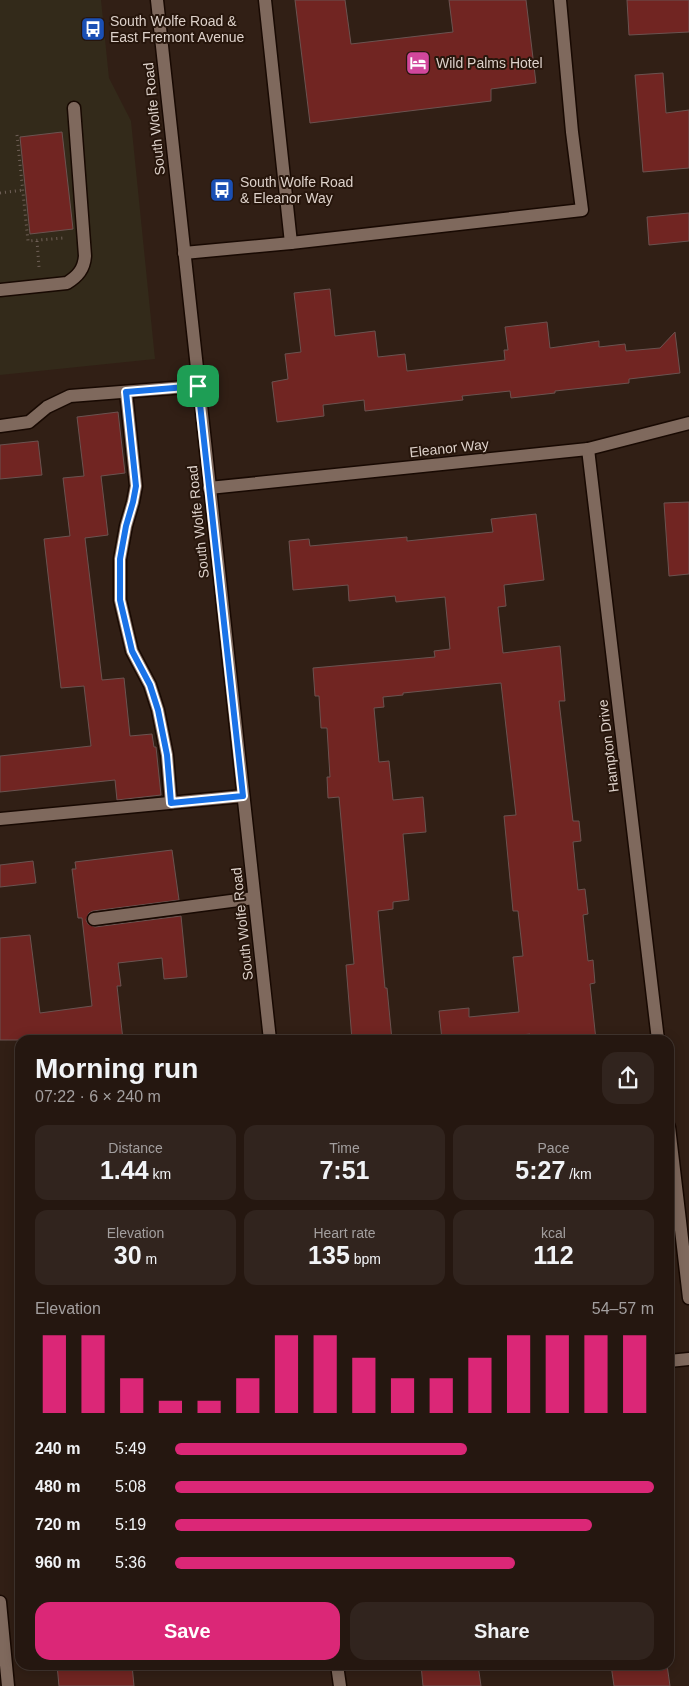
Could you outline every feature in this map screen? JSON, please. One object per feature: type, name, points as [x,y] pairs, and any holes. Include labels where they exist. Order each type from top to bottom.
[{"type":"street","name":"South Wolfe Road","points":[[156,0],[269,1035]]},
{"type":"street","points":[[265,0],[291,243]]},
{"type":"street","points":[[184,253],[291,243],[582,210],[572,132],[560,0]]},
{"type":"street","points":[[0,290],[67,283],[76,278],[85,262],[74,108]]},
{"type":"street","points":[[0,426],[29,422],[47,406],[70,396],[198,386]]},
{"type":"street","points":[[126,392],[136,486],[120,559],[120,600],[132,651],[150,685],[158,710],[167,755],[171,803]]},
{"type":"street","name":"Eleanor Way","points":[[209,488],[588,449],[689,423]]},
{"type":"street","name":"Hampton Drive","points":[[588,449],[657,1035]]},
{"type":"street","points":[[0,819],[243,796]]},
{"type":"street","points":[[94,919],[254,898]]},
{"type":"street","points":[[674,1170],[689,1298]]},
{"type":"street","points":[[674,1360],[689,1359]]},
{"type":"street","points":[[0,1602],[8,1686]]},
{"type":"street","points":[[338,1670],[340,1686]]},
{"type":"path","points":[[17,135],[28,241],[84,236]]},
{"type":"path","points":[[0,193],[23,190]]},
{"type":"path","points":[[36,241],[39,268]]},
{"type":"shaded area","points":[[0,0],[101,0],[109,78],[131,121],[155,359],[0,375]]},
{"type":"building","name":"Wild Palms Hotel","points":[[295,0],[345,0],[351,44],[453,32],[449,0],[526,0],[536,83],[491,89],[491,101],[310,123]]},
{"type":"building","points":[[627,0],[689,0],[689,32],[629,35]]},
{"type":"building","points":[[663,73],[666,113],[689,110],[689,168],[643,172],[635,75]]},
{"type":"building","points":[[62,132],[73,229],[30,234],[20,137]]},
{"type":"building","points":[[689,213],[689,241],[649,245],[647,217]]},
{"type":"building","points":[[330,289],[335,336],[375,331],[378,357],[405,354],[407,371],[505,360],[504,350],[508,350],[505,327],[547,322],[550,348],[599,341],[599,347],[625,344],[626,351],[660,348],[675,332],[680,373],[629,379],[629,383],[555,391],[555,393],[511,398],[510,391],[462,396],[463,400],[365,411],[364,400],[323,405],[324,416],[277,422],[272,382],[288,379],[285,354],[301,352],[294,293]]},
{"type":"building","points":[[118,412],[125,473],[101,476],[108,535],[85,538],[102,680],[124,678],[130,736],[152,734],[154,747],[156,747],[161,795],[117,800],[115,780],[0,792],[0,756],[91,746],[84,686],[61,688],[44,539],[70,536],[63,478],[84,476],[77,417]]},
{"type":"building","points":[[38,441],[42,475],[0,479],[0,445]]},
{"type":"building","points":[[689,502],[689,574],[669,576],[664,503]]},
{"type":"building","points":[[536,514],[544,580],[504,585],[506,606],[498,607],[503,653],[560,646],[565,701],[559,701],[573,821],[579,821],[581,841],[573,842],[578,890],[585,889],[588,914],[583,915],[588,961],[593,960],[595,983],[590,984],[595,1035],[441,1035],[439,1011],[469,1008],[469,1017],[519,1012],[513,957],[523,956],[518,911],[513,911],[504,816],[516,815],[501,683],[403,693],[403,695],[383,697],[384,707],[374,708],[379,762],[389,761],[393,800],[423,797],[426,832],[403,834],[409,900],[393,902],[393,909],[378,911],[392,1035],[352,1035],[346,965],[354,964],[339,797],[328,798],[327,777],[330,777],[327,728],[321,728],[319,696],[315,696],[313,668],[435,657],[434,651],[450,649],[445,597],[396,602],[395,596],[349,601],[348,585],[293,590],[289,541],[309,539],[310,546],[407,537],[407,541],[493,532],[491,519]]},
{"type":"building","points":[[172,850],[179,900],[93,911],[89,913],[86,920],[88,924],[95,927],[181,916],[187,977],[164,979],[162,958],[118,963],[121,986],[117,986],[122,1035],[15,1035],[15,1040],[0,1040],[0,938],[30,935],[40,1013],[92,1006],[82,918],[78,918],[72,869],[76,869],[75,862]]},
{"type":"building","points":[[33,861],[36,883],[0,887],[0,865]]},
{"type":"building","points":[[57,1670],[132,1670],[134,1686],[59,1686]]},
{"type":"building","points":[[421,1670],[479,1670],[481,1686],[423,1686]]},
{"type":"building","points":[[612,1670],[668,1670],[670,1686],[614,1686]]},
{"type":"place","name":"South Wolfe Road & East Fremont Avenue","points":[[93,29]]},
{"type":"place","name":"Wild Palms Hotel","points":[[418,63]]},
{"type":"place","name":"South Wolfe Road & Eleanor Way","points":[[222,190]]},
{"type":"route","points":[[198,386],[243,796],[171,803],[167,755],[158,710],[150,685],[132,651],[120,600],[120,559],[136,486],[126,392],[198,386]]}]
